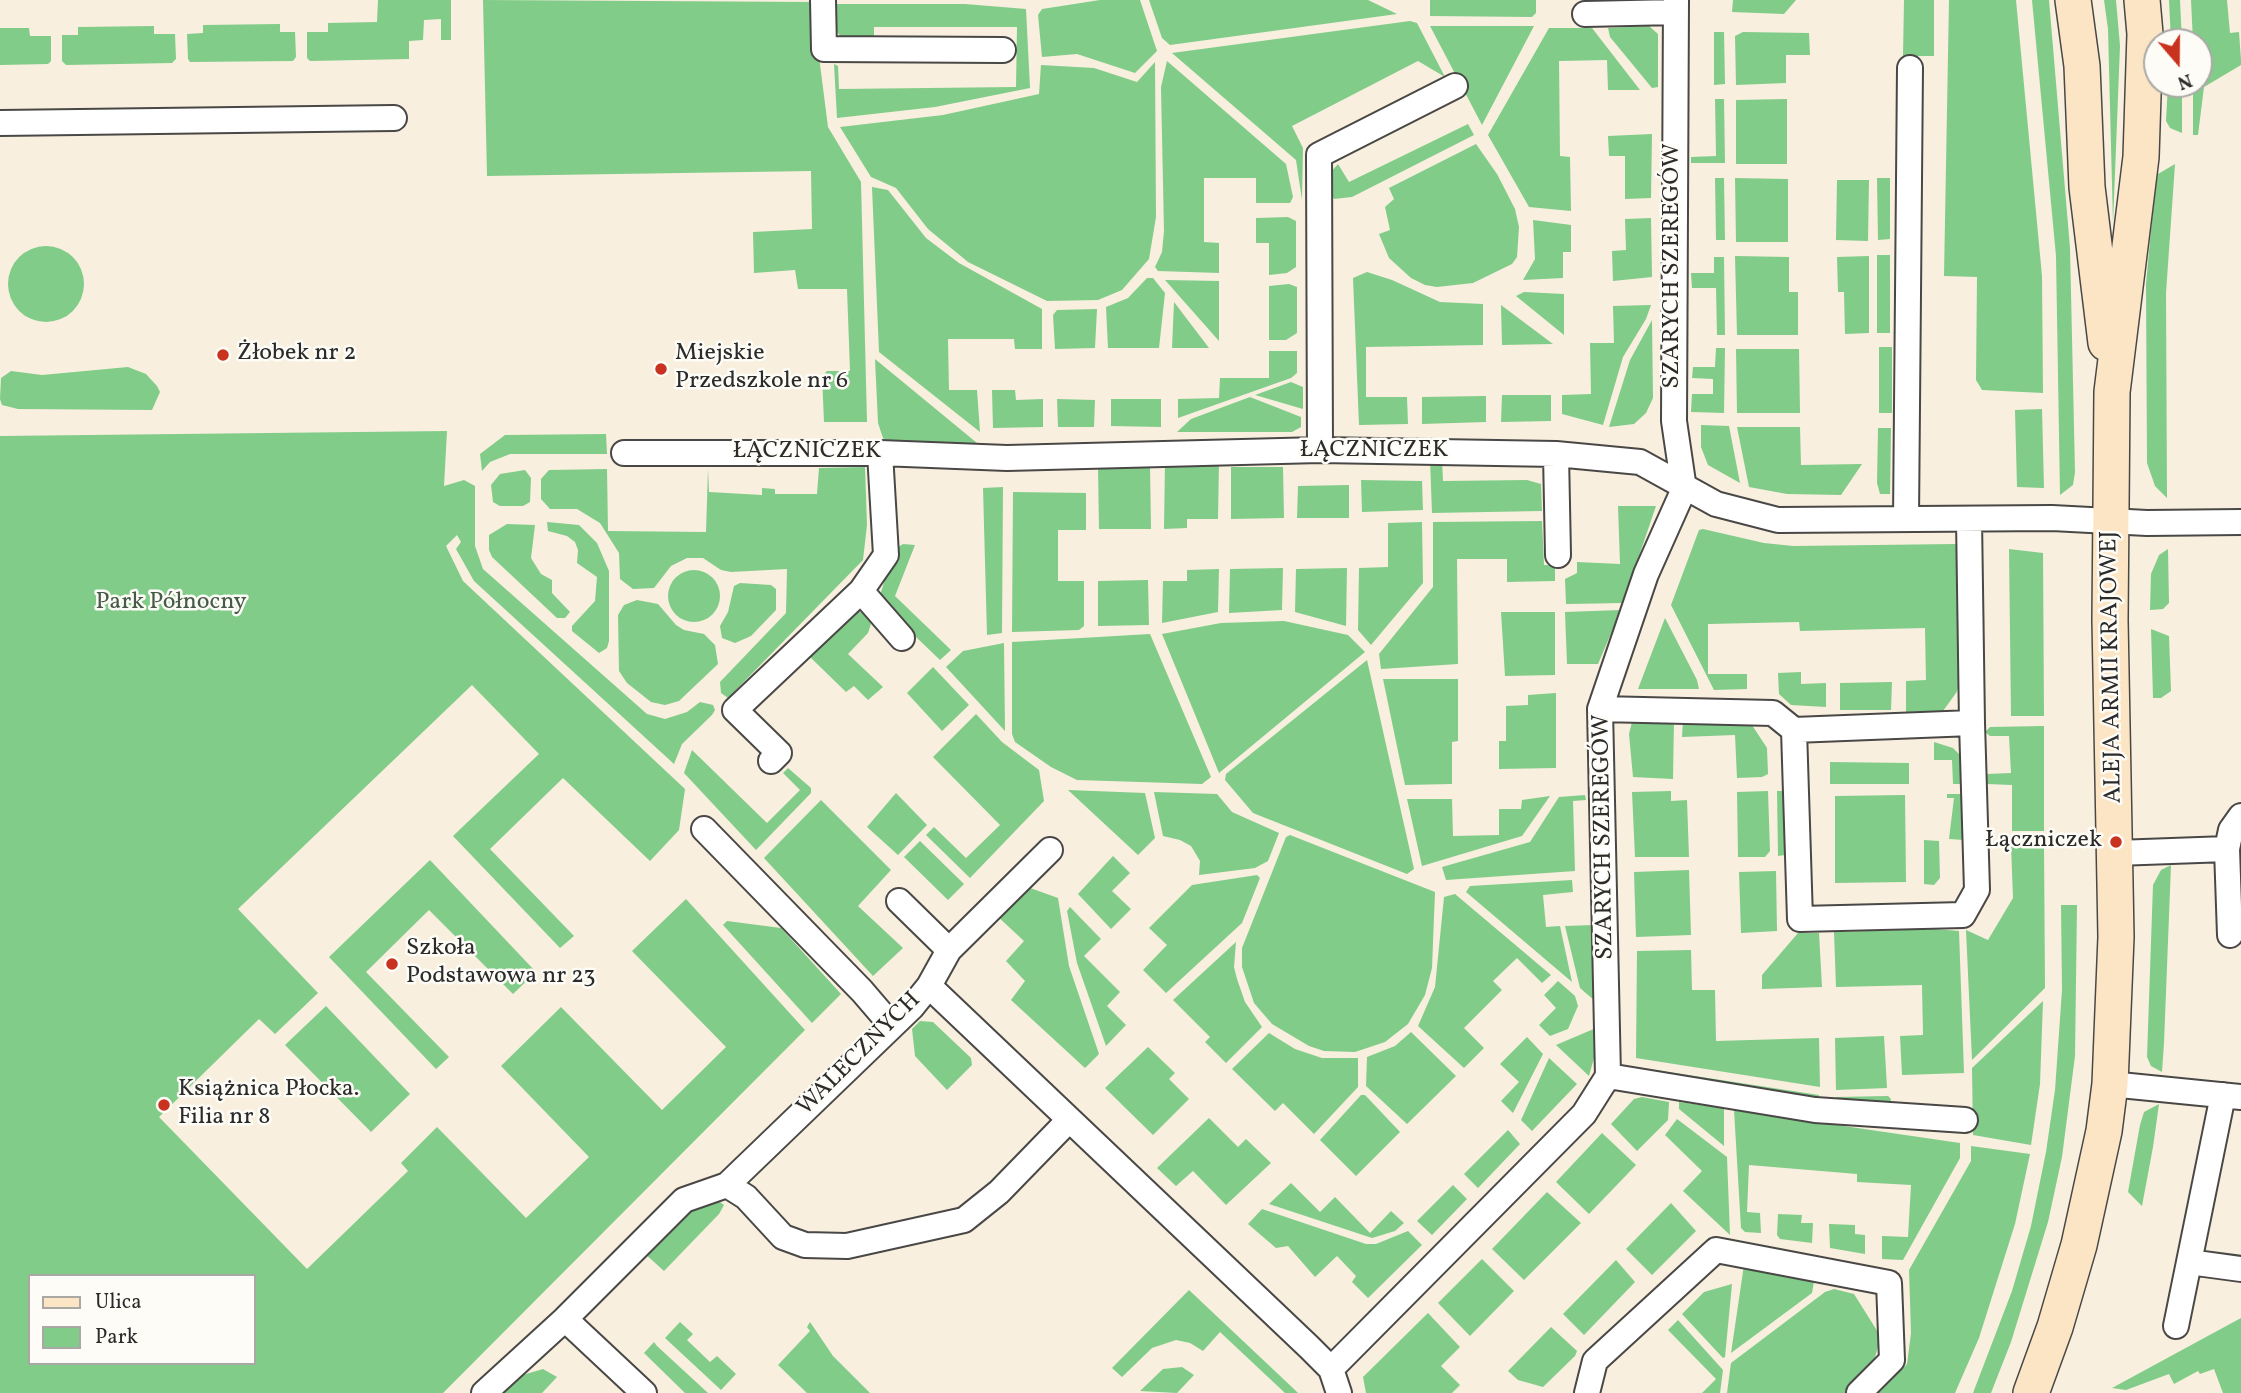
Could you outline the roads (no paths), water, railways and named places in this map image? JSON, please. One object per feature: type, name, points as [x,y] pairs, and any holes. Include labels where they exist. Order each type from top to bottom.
[{"type":"street","points":[[823,0],[824,49],[1003,50]]},
{"type":"street","name":"ALEJA ARMII KRAJOWEJ","points":[[2073,0],[2082,66],[2087,187],[2112,392]]},
{"type":"street","name":"ALEJA ARMII KRAJOWEJ","points":[[2031,1393],[2055,1327],[2082,1233],[2110,1084],[2116,853],[2110,522],[2112,392],[2141,157],[2145,34],[2142,0]]},
{"type":"street","points":[[1585,13],[1676,6]]},
{"type":"street","name":"SZARYCH SZEREGÓW","points":[[1608,1076],[1600,709],[1646,574],[1684,489],[1674,421],[1676,6]]},
{"type":"street","points":[[1906,519],[1910,68]]},
{"type":"street","points":[[1320,450],[1319,155],[1455,86]]},
{"type":"street","points":[[0,123],[394,118]]},
{"type":"street","name":"ŁĄCZNICZEK","points":[[624,453],[880,453],[1007,458],[1320,450],[1556,454],[1640,462],[1684,489],[1731,510],[1778,520],[2052,518],[2110,522],[2241,522]]},
{"type":"street","points":[[771,761],[779,753],[735,710],[861,591],[886,555],[880,453]]},
{"type":"street","points":[[1556,454],[1559,555]]},
{"type":"street","points":[[1794,730],[1800,919],[1963,915],[1977,890],[1969,519]]},
{"type":"street","points":[[861,591],[902,638]]},
{"type":"street","points":[[1600,709],[1773,713],[1794,730],[1972,723]]},
{"type":"street","points":[[2230,935],[2227,849],[2231,830],[2241,816]]},
{"type":"street","points":[[704,829],[892,1026]]},
{"type":"street","points":[[2116,853],[2227,849]]},
{"type":"street","points":[[929,986],[949,950],[1050,850]]},
{"type":"street","points":[[899,901],[949,950]]},
{"type":"street","name":"WALECZNYCH","points":[[484,1393],[565,1319],[684,1200],[727,1185],[892,1026],[929,986],[1331,1369],[1339,1393]]},
{"type":"street","points":[[1331,1369],[1584,1114],[1608,1076],[1815,1110],[1965,1121]]},
{"type":"street","points":[[2110,1084],[2232,1096],[2189,1262],[2176,1326]]},
{"type":"street","points":[[727,1185],[746,1197],[783,1237],[805,1245],[847,1246],[964,1220],[999,1192],[1069,1120]]},
{"type":"street","points":[[1587,1393],[1595,1361],[1716,1250],[1889,1283],[1892,1360],[1859,1393]]},
{"type":"street","points":[[2189,1262],[2241,1269]]},
{"type":"street","points":[[565,1319],[644,1393]]},
{"type":"place","name":"Żłobek nr 2","points":[[223,355]]},
{"type":"place","name":"Miejskie Przedszkole nr 6","points":[[661,369]]},
{"type":"place","name":"Łączniczek","points":[[2116,842]]},
{"type":"place","name":"Szkoła Podstawowa nr 23","points":[[392,964]]},
{"type":"place","name":"Książnica Płocka. Filia nr 8","points":[[164,1105]]},
{"type":"park label","name":"Park Północny","points":[[171,604]]}]
